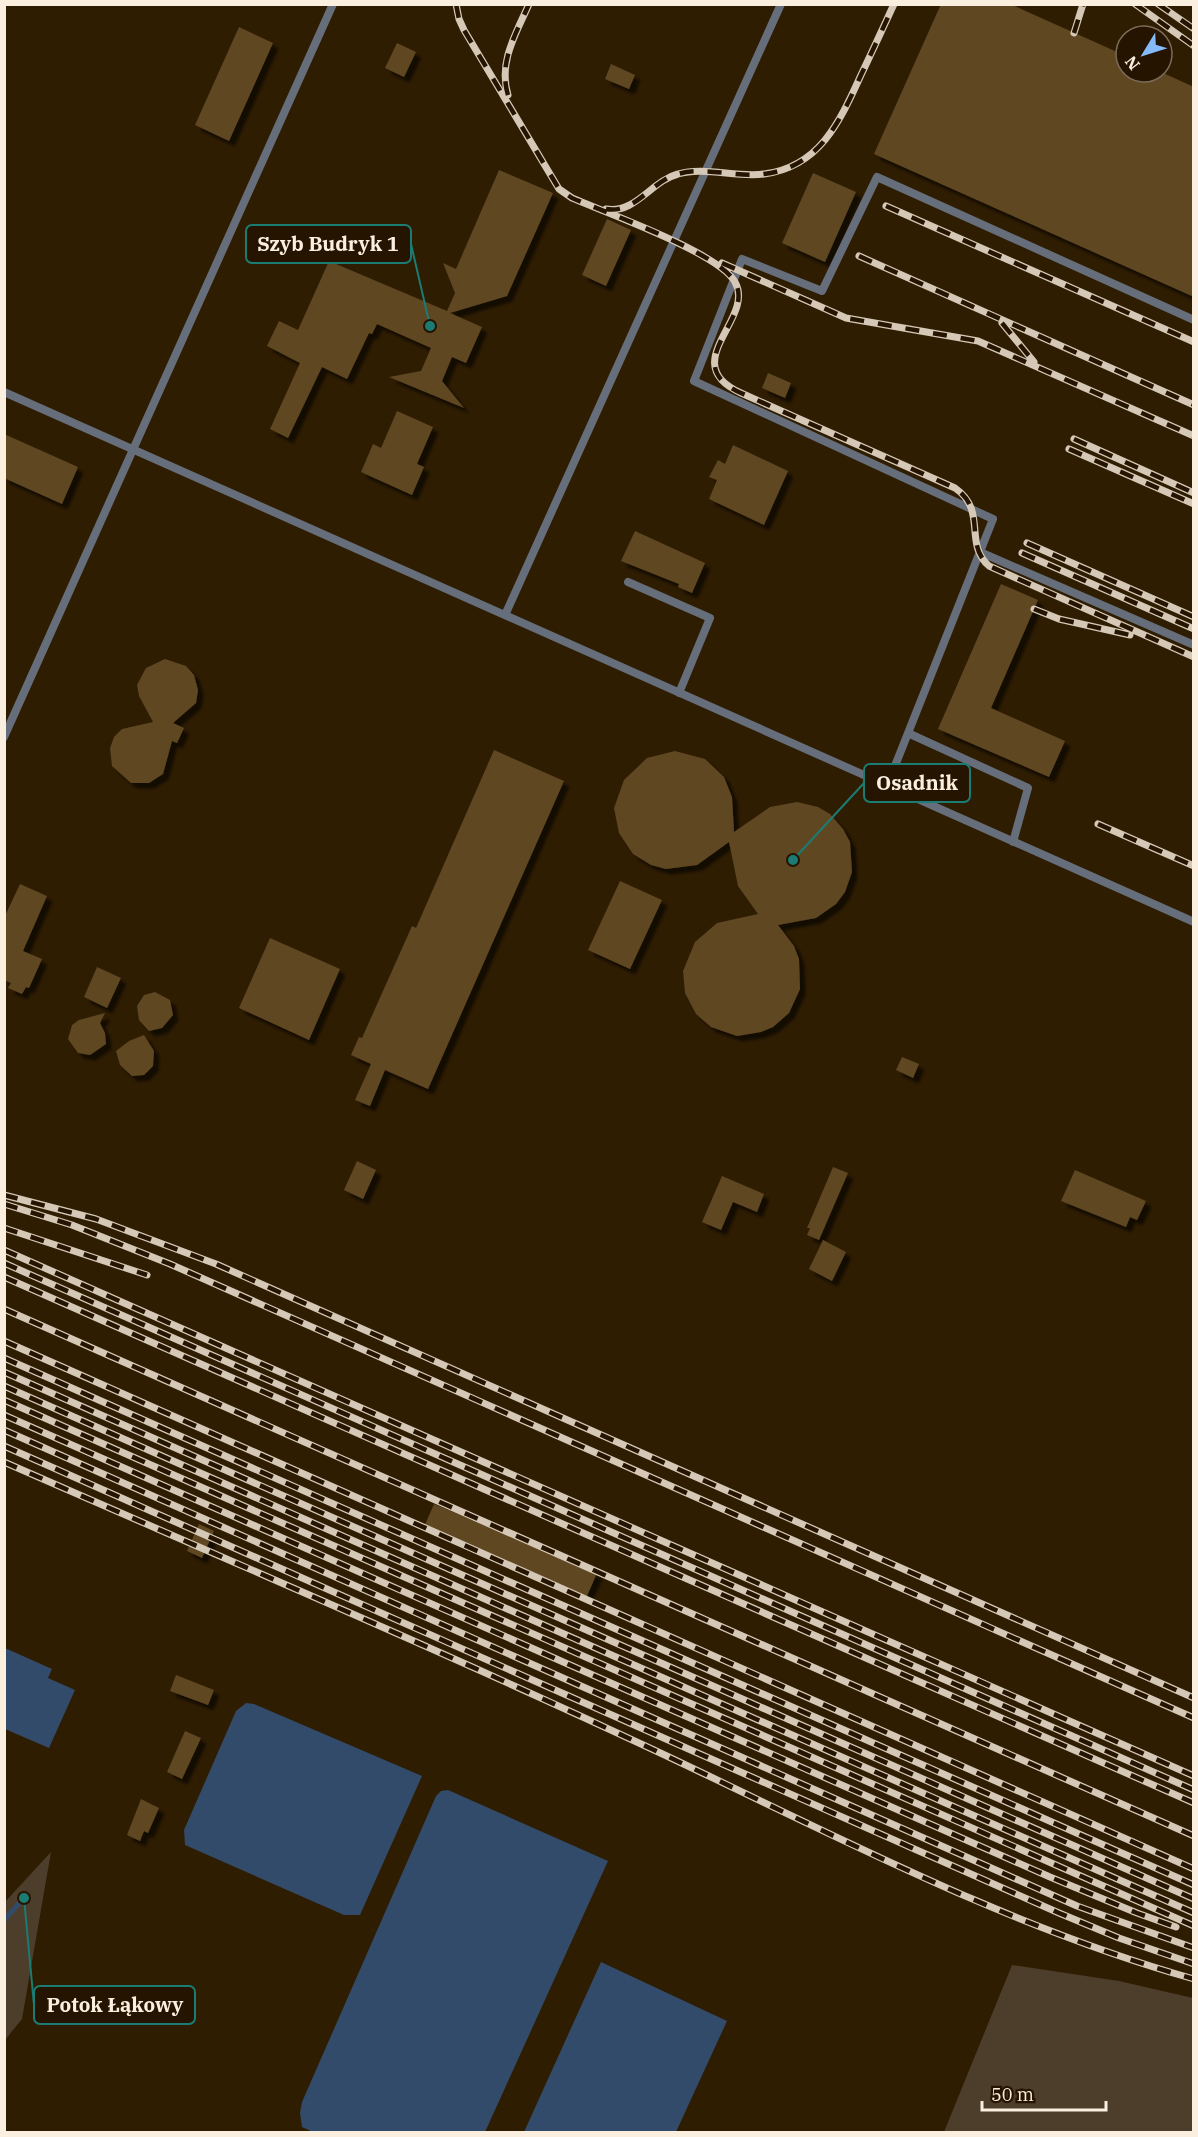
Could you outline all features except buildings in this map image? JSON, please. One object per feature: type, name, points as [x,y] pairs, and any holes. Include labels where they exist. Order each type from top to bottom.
[{"type":"lane","points":[[4,737],[135,450],[333,4]]},
{"type":"lane","points":[[505,615],[781,4]]},
{"type":"lane","points":[[887,786],[910,734],[993,519],[694,381],[742,259],[822,291],[877,177],[1194,320]]},
{"type":"lane","points":[[4,392],[1194,922]]},
{"type":"lane","points":[[980,552],[1194,645]]},
{"type":"lane","points":[[628,582],[710,618],[679,693]]},
{"type":"lane","points":[[910,734],[1028,788],[1013,842]]},
{"type":"shaded area","points":[[51,1852],[22,2019],[5,2040],[5,1902]]},
{"type":"shaded area","points":[[1012,1965],[1119,1981],[1193,1998],[1193,2132],[944,2132]]},
{"type":"water","points":[[5,1648],[52,1669],[48,1678],[75,1690],[49,1748],[5,1729]]},
{"type":"water","points":[[246,1703],[254,1704],[422,1776],[360,1915],[344,1915],[185,1845],[184,1830],[236,1711]]},
{"type":"water","points":[[448,1790],[608,1861],[485,2132],[313,2132],[302,2127],[300,2113],[302,2102],[436,1796],[441,1791]]},
{"type":"water","points":[[601,1962],[727,2021],[676,2132],[524,2132]]},
{"type":"waterway","points":[[4,1920],[24,1898]]},
{"type":"railway","points":[[456,4],[464,30],[559,189],[572,198],[686,247],[725,271],[735,282],[739,296],[736,311],[716,354],[715,368],[723,381],[741,393],[955,488],[965,497],[971,507],[977,547],[981,557],[989,566],[1194,657]]},
{"type":"railway","points":[[508,95],[505,83],[507,60],[514,37],[529,4]]},
{"type":"railway","points":[[606,209],[626,207],[660,183],[678,174],[699,171],[754,175],[783,170],[800,162],[814,152],[836,125],[894,4]]},
{"type":"railway","points":[[1074,33],[1083,4]]},
{"type":"railway","points":[[1135,4],[1194,46]]},
{"type":"railway","points":[[1158,4],[1194,29]]},
{"type":"railway","points":[[886,206],[1194,342]]},
{"type":"railway","points":[[859,256],[1194,405]]},
{"type":"railway","points":[[722,263],[846,318],[978,341],[1194,436]]},
{"type":"railway","points":[[1002,323],[1034,362]]},
{"type":"railway","points":[[1074,439],[1194,493]]},
{"type":"railway","points":[[1069,449],[1194,504]]},
{"type":"railway","points":[[1027,543],[1194,617]]},
{"type":"railway","points":[[1022,553],[1194,629]]},
{"type":"railway","points":[[1034,609],[1059,619],[1130,635]]},
{"type":"railway","points":[[1098,824],[1194,866]]},
{"type":"railway","points":[[4,1195],[96,1219],[216,1264],[1194,1698]]},
{"type":"railway","points":[[4,1204],[72,1225],[170,1264],[1194,1718]]},
{"type":"railway","points":[[4,1228],[147,1275]]},
{"type":"railway","points":[[4,1250],[1194,1776]]},
{"type":"railway","points":[[4,1263],[1194,1790]]},
{"type":"railway","points":[[4,1277],[1194,1803]]},
{"type":"railway","points":[[4,1309],[1194,1836]]},
{"type":"railway","points":[[4,1341],[1194,1869]]},
{"type":"railway","points":[[4,1358],[1194,1885]]},
{"type":"railway","points":[[4,1372],[1194,1899]]},
{"type":"railway","points":[[4,1386],[1194,1913]]},
{"type":"railway","points":[[4,1400],[1194,1926]]},
{"type":"railway","points":[[4,1415],[1050,1877],[1176,1927]]},
{"type":"railway","points":[[4,1430],[1077,1906],[1194,1948]]},
{"type":"railway","points":[[4,1446],[1059,1913],[1119,1938],[1194,1964]]},
{"type":"railway","points":[[4,1462],[493,1676],[920,1876],[1055,1933],[1194,1979]]},
{"type":"place","name":"Szyb Budryk 1","points":[[430,326]]},
{"type":"place","name":"Osadnik","points":[[793,860]]},
{"type":"place","name":"Potok Łąkowy","points":[[24,1898]]}]
